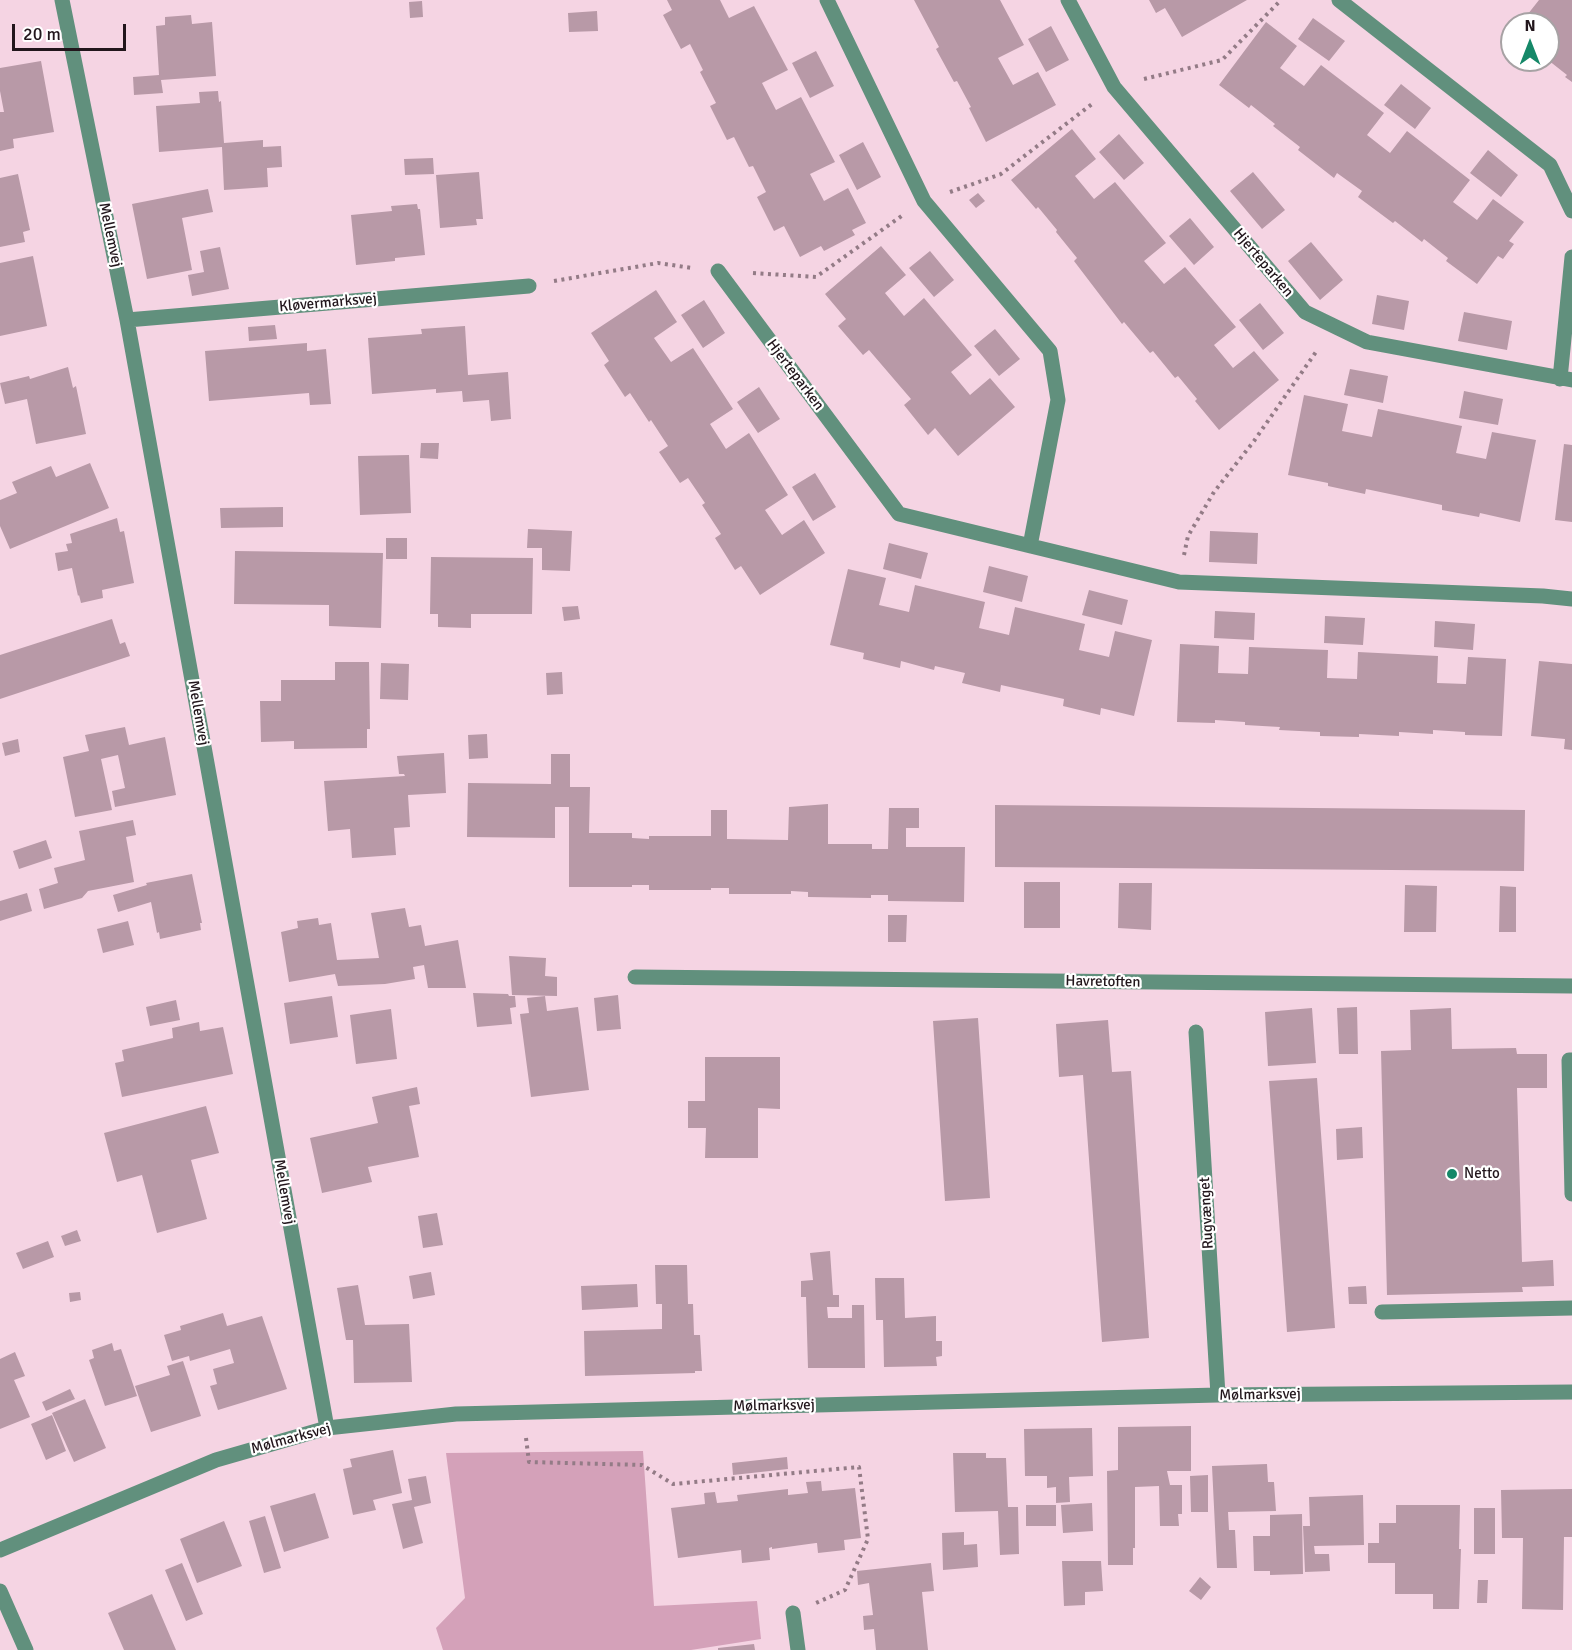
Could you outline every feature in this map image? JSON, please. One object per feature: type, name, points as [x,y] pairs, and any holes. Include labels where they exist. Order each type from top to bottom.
[{"type":"street","name":"Mellemvej","points":[[62,0],[127,320],[327,1428]]},
{"type":"street","points":[[827,0],[924,201],[1050,351],[1058,400],[1030,546]]},
{"type":"street","name":"Hjerteparken","points":[[1068,0],[1114,87],[1305,312],[1367,342],[1566,380],[1572,257]]},
{"type":"street","points":[[1340,0],[1550,165],[1572,211]]},
{"type":"street","name":"Hjerteparken","points":[[718,271],[899,514],[1179,582],[1572,599]]},
{"type":"street","name":"Kløvermarksvej","points":[[127,320],[529,286]]},
{"type":"street","name":"Havretoften","points":[[634,977],[1572,986]]},
{"type":"street","name":"Rugvænget","points":[[1196,1032],[1218,1395]]},
{"type":"street","points":[[1572,1060],[1569,1060],[1572,1194]]},
{"type":"street","points":[[1382,1312],[1572,1308]]},
{"type":"street","name":"Mølmarksvej","points":[[0,1550],[216,1460],[327,1428],[456,1414],[1218,1395],[1572,1392]]},
{"type":"street","points":[[0,1591],[26,1650]]},
{"type":"street","points":[[793,1613],[798,1650]]},
{"type":"path","points":[[1179,582],[1188,536],[1214,492],[1254,441],[1334,326]]},
{"type":"path","points":[[524,1412],[529,1462],[642,1465],[673,1484],[859,1467],[868,1539],[845,1590],[793,1613]]},
{"type":"shaded area","points":[[643,1451],[654,1606],[757,1601],[761,1639],[691,1650],[443,1650],[436,1628],[465,1598],[446,1453]]},
{"type":"building","points":[[667,0],[720,0],[729,18],[754,6],[788,70],[762,83],[776,110],[801,97],[835,162],[810,174],[824,201],[848,188],[866,223],[852,230],[855,235],[824,251],[821,246],[800,257],[784,226],[774,231],[757,197],[766,192],[753,166],[749,167],[734,137],[727,140],[710,106],[716,103],[700,72],[703,70],[690,44],[681,49],[663,15],[672,10]]},
{"type":"building","points":[[914,0],[1000,0],[1024,45],[998,58],[1013,85],[1038,72],[1056,105],[986,142],[969,108],[971,107],[936,49],[939,47]]},
{"type":"building","points":[[1149,0],[1247,0],[1182,37],[1165,8],[1156,13]]},
{"type":"building","points":[[1539,0],[1572,0],[1572,82],[1560,69],[1560,12],[1530,12]]},
{"type":"building","points":[[422,1],[423,17],[410,18],[409,2]]},
{"type":"building","points":[[597,11],[598,31],[569,32],[568,13]]},
{"type":"building","points":[[191,15],[192,24],[212,22],[216,76],[161,80],[163,93],[134,95],[133,77],[159,75],[156,26],[165,25],[165,17]]},
{"type":"building","points":[[1313,18],[1345,41],[1329,61],[1298,39]]},
{"type":"building","points":[[1266,22],[1297,46],[1280,68],[1304,86],[1321,65],[1384,113],[1367,135],[1390,153],[1407,131],[1470,180],[1453,202],[1477,220],[1493,199],[1524,222],[1509,241],[1514,244],[1503,259],[1498,256],[1477,284],[1446,261],[1448,258],[1424,239],[1422,242],[1358,197],[1362,191],[1337,173],[1334,178],[1298,150],[1300,147],[1273,126],[1275,124],[1251,105],[1249,108],[1219,85]]},
{"type":"building","points":[[1051,26],[1069,60],[1046,72],[1028,39]]},
{"type":"building","points":[[816,51],[834,86],[810,98],[792,63]]},
{"type":"building","points":[[41,61],[54,132],[13,139],[14,148],[0,151],[0,112],[4,112],[0,91],[0,68]]},
{"type":"building","points":[[1401,84],[1431,108],[1415,129],[1384,105]]},
{"type":"building","points":[[218,91],[219,102],[221,101],[224,143],[263,140],[263,147],[281,146],[282,167],[267,168],[268,187],[224,190],[222,147],[159,152],[156,106],[200,103],[199,92]]},
{"type":"building","points":[[1072,129],[1096,159],[1075,176],[1094,199],[1115,182],[1166,243],[1144,261],[1164,284],[1185,267],[1236,327],[1214,345],[1233,368],[1254,351],[1279,380],[1219,430],[1178,376],[1175,378],[1153,351],[1150,353],[1124,322],[1122,324],[1074,261],[1077,258],[1056,232],[1057,230],[1011,180]]},
{"type":"building","points":[[1119,134],[1144,163],[1124,180],[1099,152]]},
{"type":"building","points":[[863,142],[881,177],[857,190],[839,155]]},
{"type":"building","points":[[1488,150],[1518,175],[1501,197],[1470,173]]},
{"type":"building","points":[[433,158],[434,174],[405,175],[404,159]]},
{"type":"building","points":[[479,172],[483,219],[476,219],[477,225],[440,228],[436,175]]},
{"type":"building","points":[[1253,172],[1285,210],[1262,229],[1230,191]]},
{"type":"building","points":[[18,174],[30,230],[23,232],[25,242],[0,247],[0,178]]},
{"type":"building","points":[[208,189],[213,212],[182,218],[192,270],[147,279],[132,204]]},
{"type":"building","points":[[978,193],[985,201],[976,208],[969,200]]},
{"type":"building","points":[[417,204],[420,209],[425,255],[356,265],[351,215],[392,211],[391,206]]},
{"type":"building","points":[[1190,218],[1214,247],[1194,265],[1169,236]]},
{"type":"building","points":[[1311,242],[1343,280],[1320,300],[1288,261]]},
{"type":"building","points":[[881,246],[906,275],[885,293],[904,316],[924,298],[972,355],[951,372],[970,395],[990,378],[1015,407],[958,456],[935,428],[928,435],[904,405],[911,399],[869,350],[863,355],[838,326],[846,319],[825,294]]},
{"type":"building","points":[[220,247],[229,289],[192,296],[188,275],[204,272],[200,251]]},
{"type":"building","points":[[930,251],[954,280],[934,297],[909,268]]},
{"type":"building","points":[[33,256],[47,326],[0,336],[0,263]]},
{"type":"building","points":[[656,290],[677,322],[654,338],[671,362],[693,348],[733,409],[710,424],[726,449],[749,433],[788,495],[765,510],[782,535],[804,520],[825,553],[760,595],[741,566],[735,570],[715,538],[721,534],[702,505],[705,503],[688,478],[680,483],[659,452],[668,446],[630,393],[625,397],[604,365],[609,361],[591,333]]},
{"type":"building","points":[[1377,295],[1409,301],[1404,330],[1372,324]]},
{"type":"building","points":[[704,300],[725,333],[703,348],[681,315]]},
{"type":"building","points":[[1260,303],[1284,333],[1263,350],[1239,320]]},
{"type":"building","points":[[1464,312],[1512,321],[1507,350],[1458,341]]},
{"type":"building","points":[[275,325],[277,339],[249,341],[248,327]]},
{"type":"building","points":[[465,326],[468,375],[508,372],[511,419],[491,421],[489,400],[463,402],[462,391],[436,393],[436,389],[372,394],[368,338],[422,334],[421,329]]},
{"type":"building","points":[[995,329],[1020,359],[999,376],[974,346]]},
{"type":"building","points":[[307,343],[307,351],[326,349],[331,404],[310,405],[309,393],[209,401],[205,351]]},
{"type":"building","points":[[68,367],[73,388],[76,386],[86,434],[36,444],[27,399],[5,404],[0,383],[29,376],[30,379]]},
{"type":"building","points":[[1350,369],[1388,376],[1383,403],[1344,395]]},
{"type":"building","points":[[759,387],[780,419],[758,433],[737,402]]},
{"type":"building","points":[[1464,391],[1503,399],[1498,425],[1459,418]]},
{"type":"building","points":[[1304,395],[1348,404],[1342,431],[1372,437],[1378,409],[1462,426],[1456,453],[1486,459],[1492,432],[1536,440],[1520,522],[1480,513],[1479,517],[1442,510],[1442,505],[1366,489],[1365,494],[1328,486],[1328,483],[1288,475]]},
{"type":"building","points":[[421,443],[439,443],[438,459],[420,458]]},
{"type":"building","points":[[1564,444],[1572,445],[1572,522],[1555,520]]},
{"type":"building","points":[[409,455],[411,513],[360,515],[358,456]]},
{"type":"building","points":[[90,463],[109,508],[10,549],[0,526],[0,500],[17,493],[12,482],[51,466],[56,477]]},
{"type":"building","points":[[815,473],[836,507],[813,521],[792,487]]},
{"type":"building","points":[[283,507],[283,527],[221,528],[220,508]]},
{"type":"building","points":[[117,518],[120,532],[124,531],[134,583],[102,590],[103,598],[81,603],[72,568],[58,571],[55,553],[68,551],[66,544],[72,543],[70,534]]},
{"type":"building","points":[[528,529],[572,531],[570,571],[542,570],[542,548],[527,548]]},
{"type":"building","points":[[1210,531],[1258,533],[1257,564],[1209,562]]},
{"type":"building","points":[[386,538],[407,538],[407,559],[386,559]]},
{"type":"building","points":[[889,543],[928,553],[921,579],[883,569]]},
{"type":"building","points":[[235,551],[383,553],[381,628],[329,626],[329,605],[234,604]]},
{"type":"building","points":[[431,557],[533,558],[532,614],[471,614],[471,628],[438,627],[438,614],[430,614]]},
{"type":"building","points":[[989,566],[1028,576],[1022,602],[983,592]]},
{"type":"building","points":[[848,569],[886,578],[879,605],[909,612],[915,585],[985,602],[979,628],[1009,635],[1015,607],[1085,624],[1079,650],[1109,657],[1115,631],[1152,640],[1134,716],[1101,708],[1100,715],[1063,706],[1064,699],[1001,685],[1000,692],[962,683],[965,673],[935,666],[934,670],[901,661],[900,668],[863,659],[864,653],[830,645]]},
{"type":"building","points":[[1089,590],[1128,600],[1122,625],[1082,615]]},
{"type":"building","points":[[578,606],[580,619],[564,621],[562,607]]},
{"type":"building","points":[[1215,611],[1255,613],[1254,640],[1214,638]]},
{"type":"building","points":[[1325,616],[1365,618],[1363,645],[1324,643]]},
{"type":"building","points":[[112,619],[120,644],[125,642],[130,656],[0,699],[0,655]]},
{"type":"building","points":[[1435,621],[1475,624],[1473,650],[1434,647]]},
{"type":"building","points":[[1180,644],[1219,646],[1218,673],[1248,674],[1249,647],[1328,650],[1327,678],[1357,679],[1358,652],[1438,656],[1437,683],[1466,684],[1468,657],[1506,659],[1502,736],[1465,735],[1465,732],[1433,730],[1433,734],[1399,732],[1399,736],[1359,734],[1359,737],[1320,736],[1320,732],[1279,730],[1280,727],[1245,725],[1245,722],[1215,720],[1215,723],[1177,722]]},
{"type":"building","points":[[1539,661],[1572,664],[1572,750],[1564,749],[1565,739],[1531,736]]},
{"type":"building","points":[[335,662],[369,662],[370,729],[367,729],[367,748],[294,749],[294,741],[261,742],[260,701],[281,701],[281,680],[335,680]]},
{"type":"building","points":[[381,663],[409,664],[408,700],[380,699]]},
{"type":"building","points":[[562,672],[563,694],[547,695],[546,673]]},
{"type":"building","points":[[125,727],[129,745],[165,737],[176,795],[115,807],[112,791],[125,788],[118,755],[101,759],[112,810],[75,817],[63,757],[89,751],[85,735]]},
{"type":"building","points":[[487,734],[488,758],[469,759],[468,735]]},
{"type":"building","points":[[18,739],[20,752],[5,756],[2,743]]},
{"type":"building","points":[[444,753],[446,793],[408,795],[410,827],[394,828],[396,855],[352,858],[350,829],[328,831],[324,781],[405,776],[399,774],[397,756]]},
{"type":"building","points":[[551,754],[570,754],[570,787],[590,787],[589,833],[632,833],[632,838],[649,839],[649,836],[711,836],[711,810],[727,810],[727,839],[788,840],[789,807],[828,804],[828,844],[872,844],[872,849],[888,849],[889,808],[919,808],[919,828],[906,828],[906,847],[965,847],[964,902],[888,901],[888,895],[871,895],[871,898],[808,897],[808,892],[791,891],[791,894],[729,894],[729,888],[649,890],[649,885],[569,887],[569,807],[555,807],[555,838],[467,837],[468,783],[551,784]]},
{"type":"building","points":[[995,805],[1525,810],[1524,871],[995,867]]},
{"type":"building","points":[[133,820],[136,835],[126,837],[134,882],[88,891],[82,898],[44,909],[39,889],[58,883],[54,868],[85,860],[79,831]]},
{"type":"building","points":[[46,840],[52,858],[19,869],[13,851]]},
{"type":"building","points":[[192,874],[202,923],[200,923],[201,930],[160,939],[151,902],[118,912],[113,895],[147,885],[146,883]]},
{"type":"building","points":[[1024,882],[1060,882],[1060,928],[1024,928]]},
{"type":"building","points":[[1119,883],[1152,883],[1151,930],[1118,928]]},
{"type":"building","points":[[1405,885],[1437,886],[1436,932],[1404,932]]},
{"type":"building","points":[[1500,886],[1516,887],[1516,932],[1499,932]]},
{"type":"building","points":[[27,893],[32,911],[0,921],[0,901]]},
{"type":"building","points":[[405,908],[409,927],[421,925],[425,946],[458,940],[466,988],[428,988],[424,965],[413,967],[415,979],[385,984],[338,986],[335,974],[289,982],[281,932],[298,928],[297,921],[318,918],[319,925],[331,923],[337,960],[379,958],[371,913]]},
{"type":"building","points":[[888,915],[907,915],[906,942],[888,942]]},
{"type":"building","points":[[128,921],[134,945],[103,953],[97,929]]},
{"type":"building","points":[[509,956],[546,958],[545,976],[557,977],[557,996],[512,995]]},
{"type":"building","points":[[473,993],[515,996],[516,1007],[510,1008],[512,1024],[477,1027]]},
{"type":"building","points":[[618,995],[621,1029],[597,1031],[594,998]]},
{"type":"building","points":[[332,996],[338,1037],[290,1044],[284,1003]]},
{"type":"building","points":[[545,996],[547,1011],[578,1007],[589,1090],[531,1097],[520,1014],[529,1013],[527,998]]},
{"type":"building","points":[[176,1000],[180,1020],[150,1026],[146,1007]]},
{"type":"building","points":[[1357,1007],[1358,1054],[1339,1054],[1337,1008]]},
{"type":"building","points":[[1312,1008],[1316,1063],[1268,1066],[1265,1012]]},
{"type":"building","name":"Netto","points":[[1451,1008],[1452,1049],[1516,1048],[1517,1054],[1547,1054],[1547,1088],[1517,1088],[1522,1262],[1553,1260],[1554,1286],[1522,1287],[1523,1292],[1387,1295],[1381,1051],[1411,1050],[1410,1010]]},
{"type":"building","points":[[391,1009],[397,1059],[356,1064],[350,1015]]},
{"type":"building","points":[[978,1018],[990,1198],[945,1201],[933,1021]]},
{"type":"building","points":[[1108,1020],[1112,1072],[1131,1071],[1149,1338],[1102,1342],[1083,1075],[1059,1077],[1056,1024]]},
{"type":"building","points":[[199,1022],[200,1031],[223,1027],[233,1074],[122,1097],[115,1063],[124,1061],[122,1050],[173,1038],[172,1028]]},
{"type":"building","points":[[705,1057],[780,1057],[780,1109],[758,1108],[758,1158],[705,1158],[706,1128],[688,1128],[688,1101],[705,1101]]},
{"type":"building","points":[[1317,1078],[1335,1328],[1287,1332],[1269,1081]]},
{"type":"building","points":[[417,1087],[420,1104],[409,1106],[419,1157],[368,1167],[372,1182],[322,1193],[310,1138],[378,1123],[372,1097]]},
{"type":"building","points":[[206,1106],[219,1153],[191,1160],[207,1219],[157,1233],[142,1175],[117,1182],[104,1133]]},
{"type":"building","points":[[1362,1127],[1363,1158],[1337,1160],[1336,1129]]},
{"type":"building","points":[[437,1213],[443,1245],[423,1248],[418,1216]]},
{"type":"building","points":[[77,1230],[81,1241],[65,1246],[61,1236]]},
{"type":"building","points":[[48,1241],[54,1257],[23,1269],[16,1253]]},
{"type":"building","points":[[830,1251],[833,1295],[839,1295],[839,1307],[827,1307],[828,1318],[852,1318],[852,1305],[864,1305],[865,1368],[808,1368],[806,1297],[801,1297],[801,1281],[813,1280],[810,1253]]},
{"type":"building","points":[[655,1265],[687,1265],[688,1304],[693,1304],[694,1335],[700,1335],[702,1371],[585,1376],[584,1331],[662,1329],[662,1304],[656,1304]]},
{"type":"building","points":[[431,1272],[435,1295],[413,1299],[409,1276]]},
{"type":"building","points":[[875,1278],[904,1278],[905,1318],[936,1316],[936,1341],[942,1341],[942,1356],[936,1357],[937,1366],[884,1367],[883,1320],[876,1320]]},
{"type":"building","points":[[637,1284],[638,1307],[582,1310],[581,1286]]},
{"type":"building","points":[[358,1285],[365,1325],[409,1324],[412,1382],[354,1383],[353,1340],[346,1340],[337,1288]]},
{"type":"building","points":[[1366,1286],[1367,1304],[1349,1304],[1348,1287]]},
{"type":"building","points":[[80,1292],[81,1300],[70,1302],[69,1293]]},
{"type":"building","points":[[223,1313],[227,1326],[262,1316],[287,1389],[218,1410],[210,1386],[217,1384],[213,1369],[234,1363],[230,1349],[190,1361],[189,1356],[172,1361],[164,1335],[181,1330],[180,1326]]},
{"type":"building","points":[[112,1343],[114,1351],[121,1349],[137,1396],[105,1406],[89,1360],[94,1358],[92,1350]]},
{"type":"building","points":[[15,1352],[25,1376],[14,1380],[30,1417],[0,1429],[0,1359]]},
{"type":"building","points":[[183,1361],[201,1416],[151,1432],[135,1386],[170,1375],[167,1366]]},
{"type":"building","points":[[70,1389],[75,1399],[46,1411],[42,1402]]},
{"type":"building","points":[[85,1399],[106,1448],[74,1462],[52,1413]]},
{"type":"building","points":[[52,1415],[66,1451],[46,1460],[31,1424]]},
{"type":"building","points":[[1191,1426],[1191,1471],[1167,1471],[1170,1485],[1182,1485],[1182,1514],[1178,1514],[1179,1526],[1160,1526],[1159,1486],[1135,1487],[1133,1565],[1108,1565],[1107,1471],[1118,1470],[1118,1427]]},
{"type":"building","points":[[1092,1428],[1093,1476],[1069,1477],[1070,1502],[1056,1503],[1056,1487],[1047,1488],[1047,1476],[1025,1476],[1024,1429]]},
{"type":"building","points":[[393,1450],[402,1493],[373,1500],[376,1510],[353,1515],[343,1469],[352,1467],[350,1459]]},
{"type":"building","points":[[953,1453],[986,1453],[986,1458],[1006,1458],[1008,1507],[1018,1507],[1019,1554],[1000,1555],[998,1511],[955,1512]]},
{"type":"building","points":[[787,1457],[788,1469],[733,1475],[732,1463]]},
{"type":"building","points":[[1267,1464],[1268,1482],[1274,1482],[1276,1511],[1228,1512],[1229,1530],[1235,1530],[1237,1568],[1217,1568],[1212,1466]]},
{"type":"building","points":[[1208,1475],[1208,1512],[1191,1512],[1190,1476]]},
{"type":"building","points":[[426,1476],[431,1503],[414,1507],[423,1543],[403,1549],[392,1504],[412,1500],[408,1479]]},
{"type":"building","points":[[821,1481],[822,1491],[855,1488],[861,1538],[844,1540],[845,1550],[818,1553],[816,1543],[769,1548],[770,1560],[742,1563],[741,1550],[678,1558],[671,1508],[705,1504],[704,1493],[715,1492],[717,1503],[738,1501],[737,1495],[788,1489],[788,1495],[808,1493],[806,1482]]},
{"type":"building","points":[[1572,1489],[1572,1537],[1564,1537],[1563,1610],[1522,1609],[1523,1538],[1502,1538],[1501,1490]]},
{"type":"building","points":[[315,1493],[329,1538],[284,1552],[270,1506]]},
{"type":"building","points":[[1363,1495],[1364,1545],[1314,1546],[1315,1554],[1329,1554],[1330,1571],[1305,1572],[1303,1526],[1310,1526],[1309,1497]]},
{"type":"building","points":[[1092,1503],[1093,1531],[1063,1533],[1061,1505]]},
{"type":"building","points":[[1026,1505],[1056,1505],[1056,1526],[1026,1526]]},
{"type":"building","points":[[1396,1505],[1460,1505],[1459,1609],[1433,1609],[1433,1594],[1395,1594],[1395,1563],[1368,1563],[1368,1543],[1379,1543],[1379,1523],[1396,1523]]},
{"type":"building","points":[[1474,1508],[1495,1508],[1495,1554],[1474,1554]]},
{"type":"building","points":[[1302,1514],[1303,1574],[1270,1575],[1270,1571],[1254,1571],[1253,1536],[1270,1536],[1270,1515]]},
{"type":"building","points":[[265,1516],[281,1568],[264,1573],[249,1521]]},
{"type":"building","points":[[224,1521],[242,1566],[197,1583],[180,1539]]},
{"type":"building","points":[[964,1532],[964,1545],[977,1544],[978,1567],[943,1570],[942,1533]]},
{"type":"building","points":[[1062,1561],[1101,1561],[1103,1591],[1085,1592],[1085,1605],[1064,1606]]},
{"type":"building","points":[[182,1563],[203,1614],[186,1621],[165,1570]]},
{"type":"building","points":[[931,1563],[934,1591],[922,1592],[928,1650],[876,1650],[874,1629],[864,1630],[863,1616],[873,1615],[869,1583],[858,1585],[857,1571]]},
{"type":"building","points":[[1200,1577],[1211,1587],[1201,1600],[1189,1591]]},
{"type":"building","points":[[1478,1580],[1488,1580],[1487,1603],[1477,1603]]},
{"type":"building","points":[[152,1594],[176,1650],[124,1650],[108,1613]]},
{"type":"building","points":[[754,1644],[755,1650],[718,1650],[718,1648]]},
{"type":"place","name":"Netto","points":[[1452,1174]]}]
